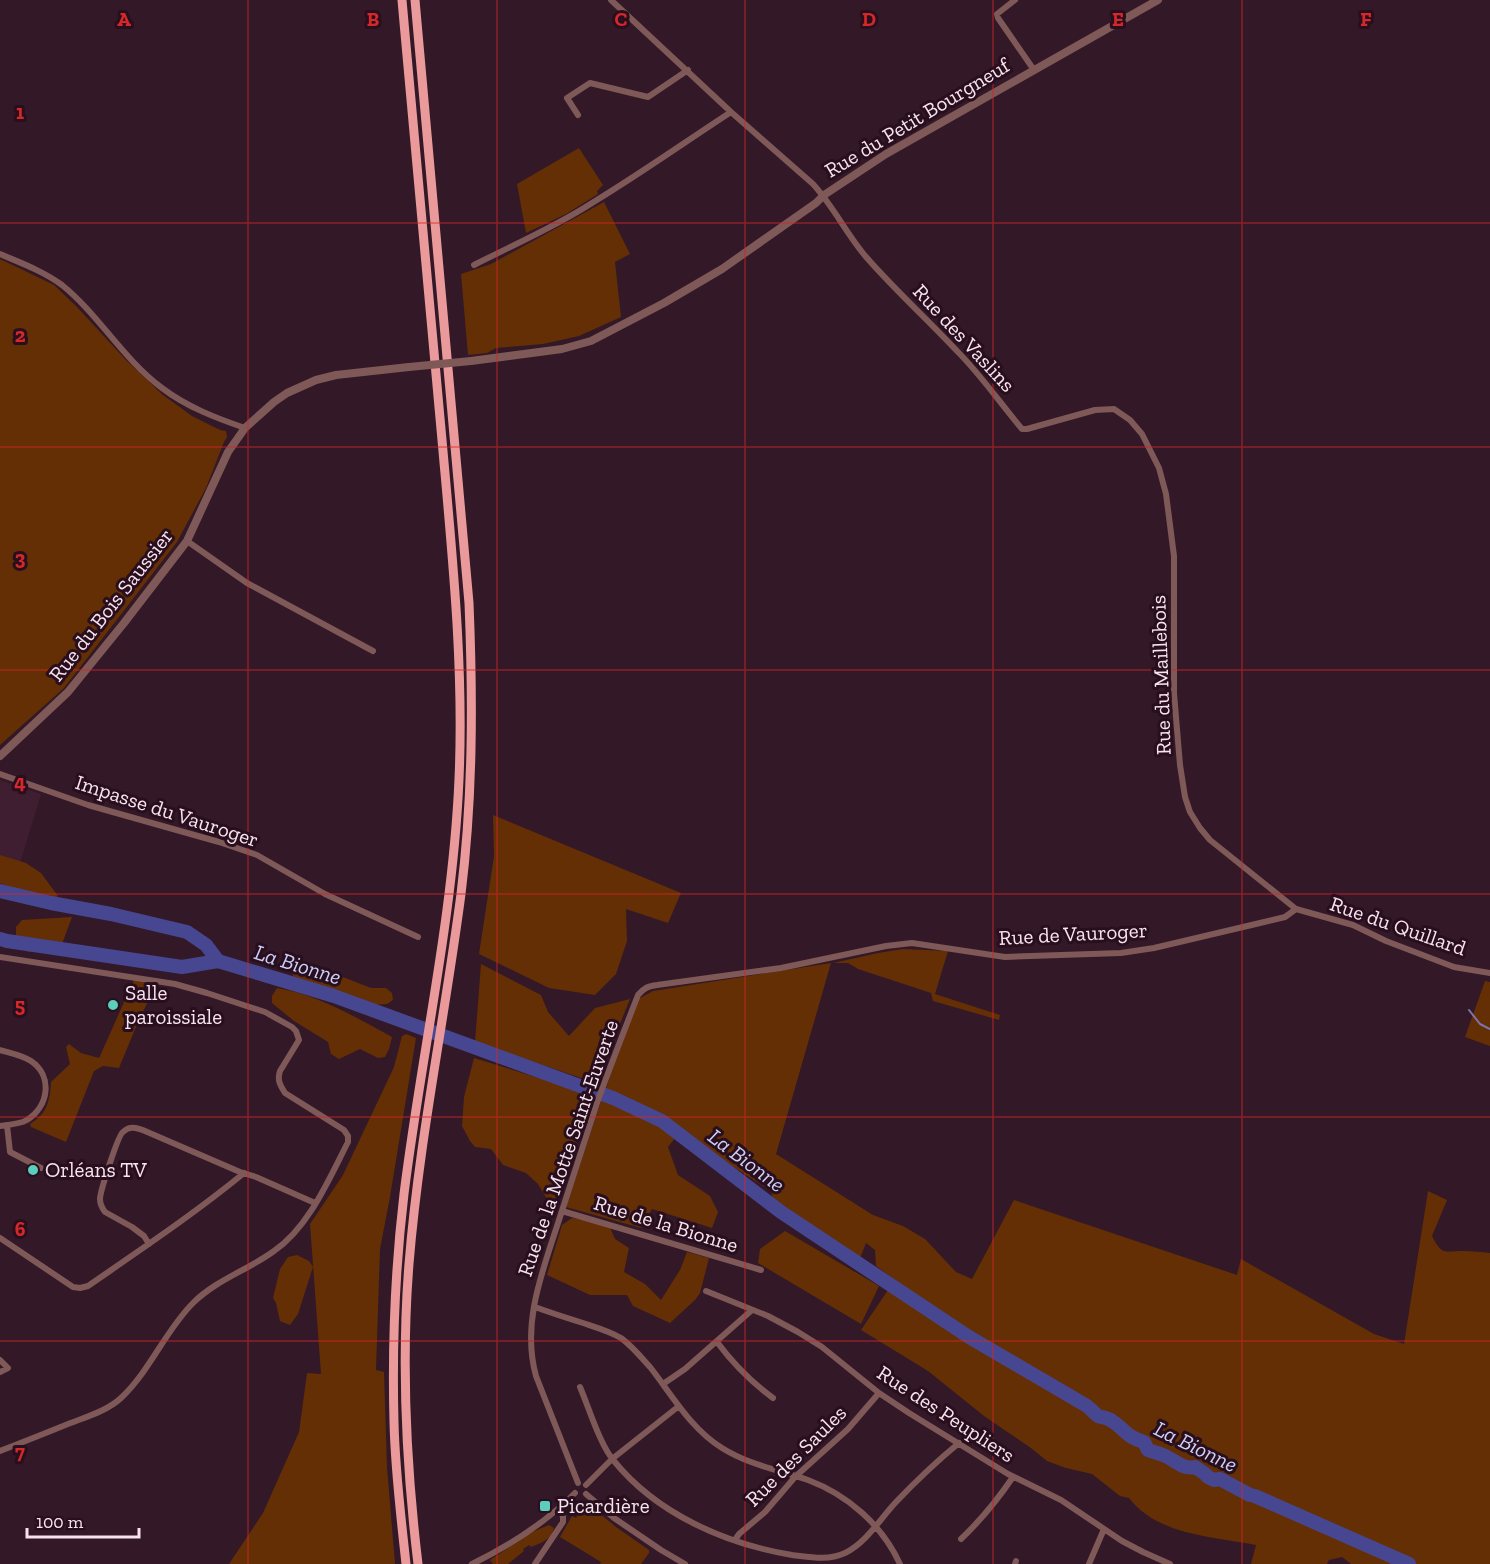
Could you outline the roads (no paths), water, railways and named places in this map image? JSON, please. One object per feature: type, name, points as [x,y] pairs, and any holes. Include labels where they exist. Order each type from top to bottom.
[{"type":"highway","points":[[402,0],[453,555],[459,658],[460,745],[448,897],[406,1181],[397,1268],[394,1401],[398,1484],[406,1564]]},
{"type":"highway","points":[[415,0],[469,603],[472,686],[467,836],[461,893],[418,1182],[407,1292],[405,1367],[408,1461],[418,1564]]},
{"type":"street","name":"Rue du Petit Bourgneuf","points":[[611,0],[824,195],[886,154],[1158,0]]},
{"type":"street","points":[[1015,0],[997,14],[998,18],[1034,70]]},
{"type":"street","points":[[578,115],[567,98],[590,83],[648,97],[687,70]]},
{"type":"street","points":[[474,264],[591,204],[731,112]]},
{"type":"street","name":"Rue du Bois Saussier","points":[[0,756],[68,692],[124,623],[187,540],[228,452],[245,428],[287,393],[316,380],[336,375],[562,350],[591,341],[664,303],[722,269],[824,195]]},
{"type":"street","name":"Rue des Vaslins","points":[[824,195],[866,257],[959,352],[1022,429],[1095,410],[1114,409]]},
{"type":"street","points":[[0,254],[39,271],[62,285],[143,372],[163,389],[211,416],[245,428]]},
{"type":"street","name":"Rue du Maillebois","points":[[1114,409],[1130,420],[1142,434],[1159,468],[1166,494],[1174,556],[1174,693],[1180,765],[1190,812],[1210,840],[1296,909]]},
{"type":"street","points":[[187,540],[247,583],[373,651]]},
{"type":"street","name":"Impasse du Vauroger","points":[[0,774],[88,805],[219,842],[256,855],[325,894],[418,937]]},
{"type":"street","name":"Rue du Quillard","points":[[1296,909],[1353,925],[1386,941],[1454,967],[1490,973]]},
{"type":"street","name":"Rue de Vauroger","points":[[638,995],[648,986],[781,968],[886,946],[912,943],[1005,957],[1121,953],[1154,948],[1260,924],[1285,917],[1296,909]]},
{"type":"street","points":[[0,957],[175,984],[265,1012],[292,1027],[296,1031],[298,1040],[280,1071],[279,1085],[285,1093],[344,1131],[348,1136],[348,1142],[301,1226],[273,1252],[221,1281],[194,1302],[133,1385],[118,1401],[98,1412],[0,1451]]},
{"type":"street","name":"Rue de la Motte Saint-Euverte","points":[[578,1483],[532,1364],[530,1344],[538,1286],[598,1100],[638,995]]},
{"type":"street","points":[[0,1050],[33,1062],[43,1075],[46,1085],[45,1095],[34,1114],[25,1121],[3,1126],[10,1152],[42,1168]]},
{"type":"street","points":[[149,1244],[144,1236],[132,1227],[105,1212],[100,1203],[120,1134],[124,1130],[136,1127],[315,1203]]},
{"type":"street","points":[[0,1238],[73,1287],[88,1286],[244,1173]]},
{"type":"street","name":"Rue de la Bionne","points":[[562,1211],[761,1270]]},
{"type":"street","name":"Rue des Peupliers","points":[[706,1291],[768,1316],[806,1337],[909,1413],[1013,1477],[1061,1500],[1143,1552],[1170,1564]]},
{"type":"street","points":[[535,1307],[620,1338],[638,1352],[700,1431],[723,1449],[747,1461],[817,1484],[843,1498],[875,1525],[900,1564]]},
{"type":"street","points":[[663,1384],[685,1369],[752,1310]]},
{"type":"street","points":[[717,1342],[733,1364],[751,1382],[773,1398]]},
{"type":"street","points":[[0,1360],[8,1368],[0,1372]]},
{"type":"street","points":[[580,1387],[612,1459],[635,1485],[656,1501],[719,1535],[766,1550],[815,1558],[838,1556],[859,1544],[910,1487],[959,1443]]},
{"type":"street","name":"Rue des Saules","points":[[735,1540],[775,1502],[795,1477],[848,1429],[879,1393]]},
{"type":"street","points":[[586,1485],[612,1459],[679,1406]]},
{"type":"street","points":[[961,1539],[1002,1494],[1013,1477]]},
{"type":"street","points":[[472,1564],[509,1544],[558,1509],[575,1493],[574,1489],[578,1483],[586,1485]]},
{"type":"street","points":[[586,1485],[588,1490],[586,1494]]},
{"type":"street","points":[[575,1493],[581,1496],[586,1494]]},
{"type":"street","points":[[586,1494],[614,1518],[685,1564]]},
{"type":"street","points":[[535,1564],[563,1522],[563,1516],[558,1509]]},
{"type":"street","points":[[1089,1564],[1104,1528]]},
{"type":"waterway","points":[[0,891],[187,932],[206,945],[218,961]]},
{"type":"waterway","name":"La Bionne","points":[[0,939],[182,967],[218,961],[334,996],[613,1098],[662,1121],[781,1212],[969,1337],[1144,1442],[1148,1450],[1182,1466],[1195,1467],[1214,1480],[1220,1479],[1250,1495],[1409,1564]]},
{"type":"waterway","points":[[1469,1010],[1480,1024],[1490,1029]]},
{"type":"place","name":"Salle paroissiale","points":[[113,1005]]},
{"type":"place","name":"Orléans TV","points":[[33,1170]]},
{"type":"place","name":"Picardière","points":[[545,1506]]}]
